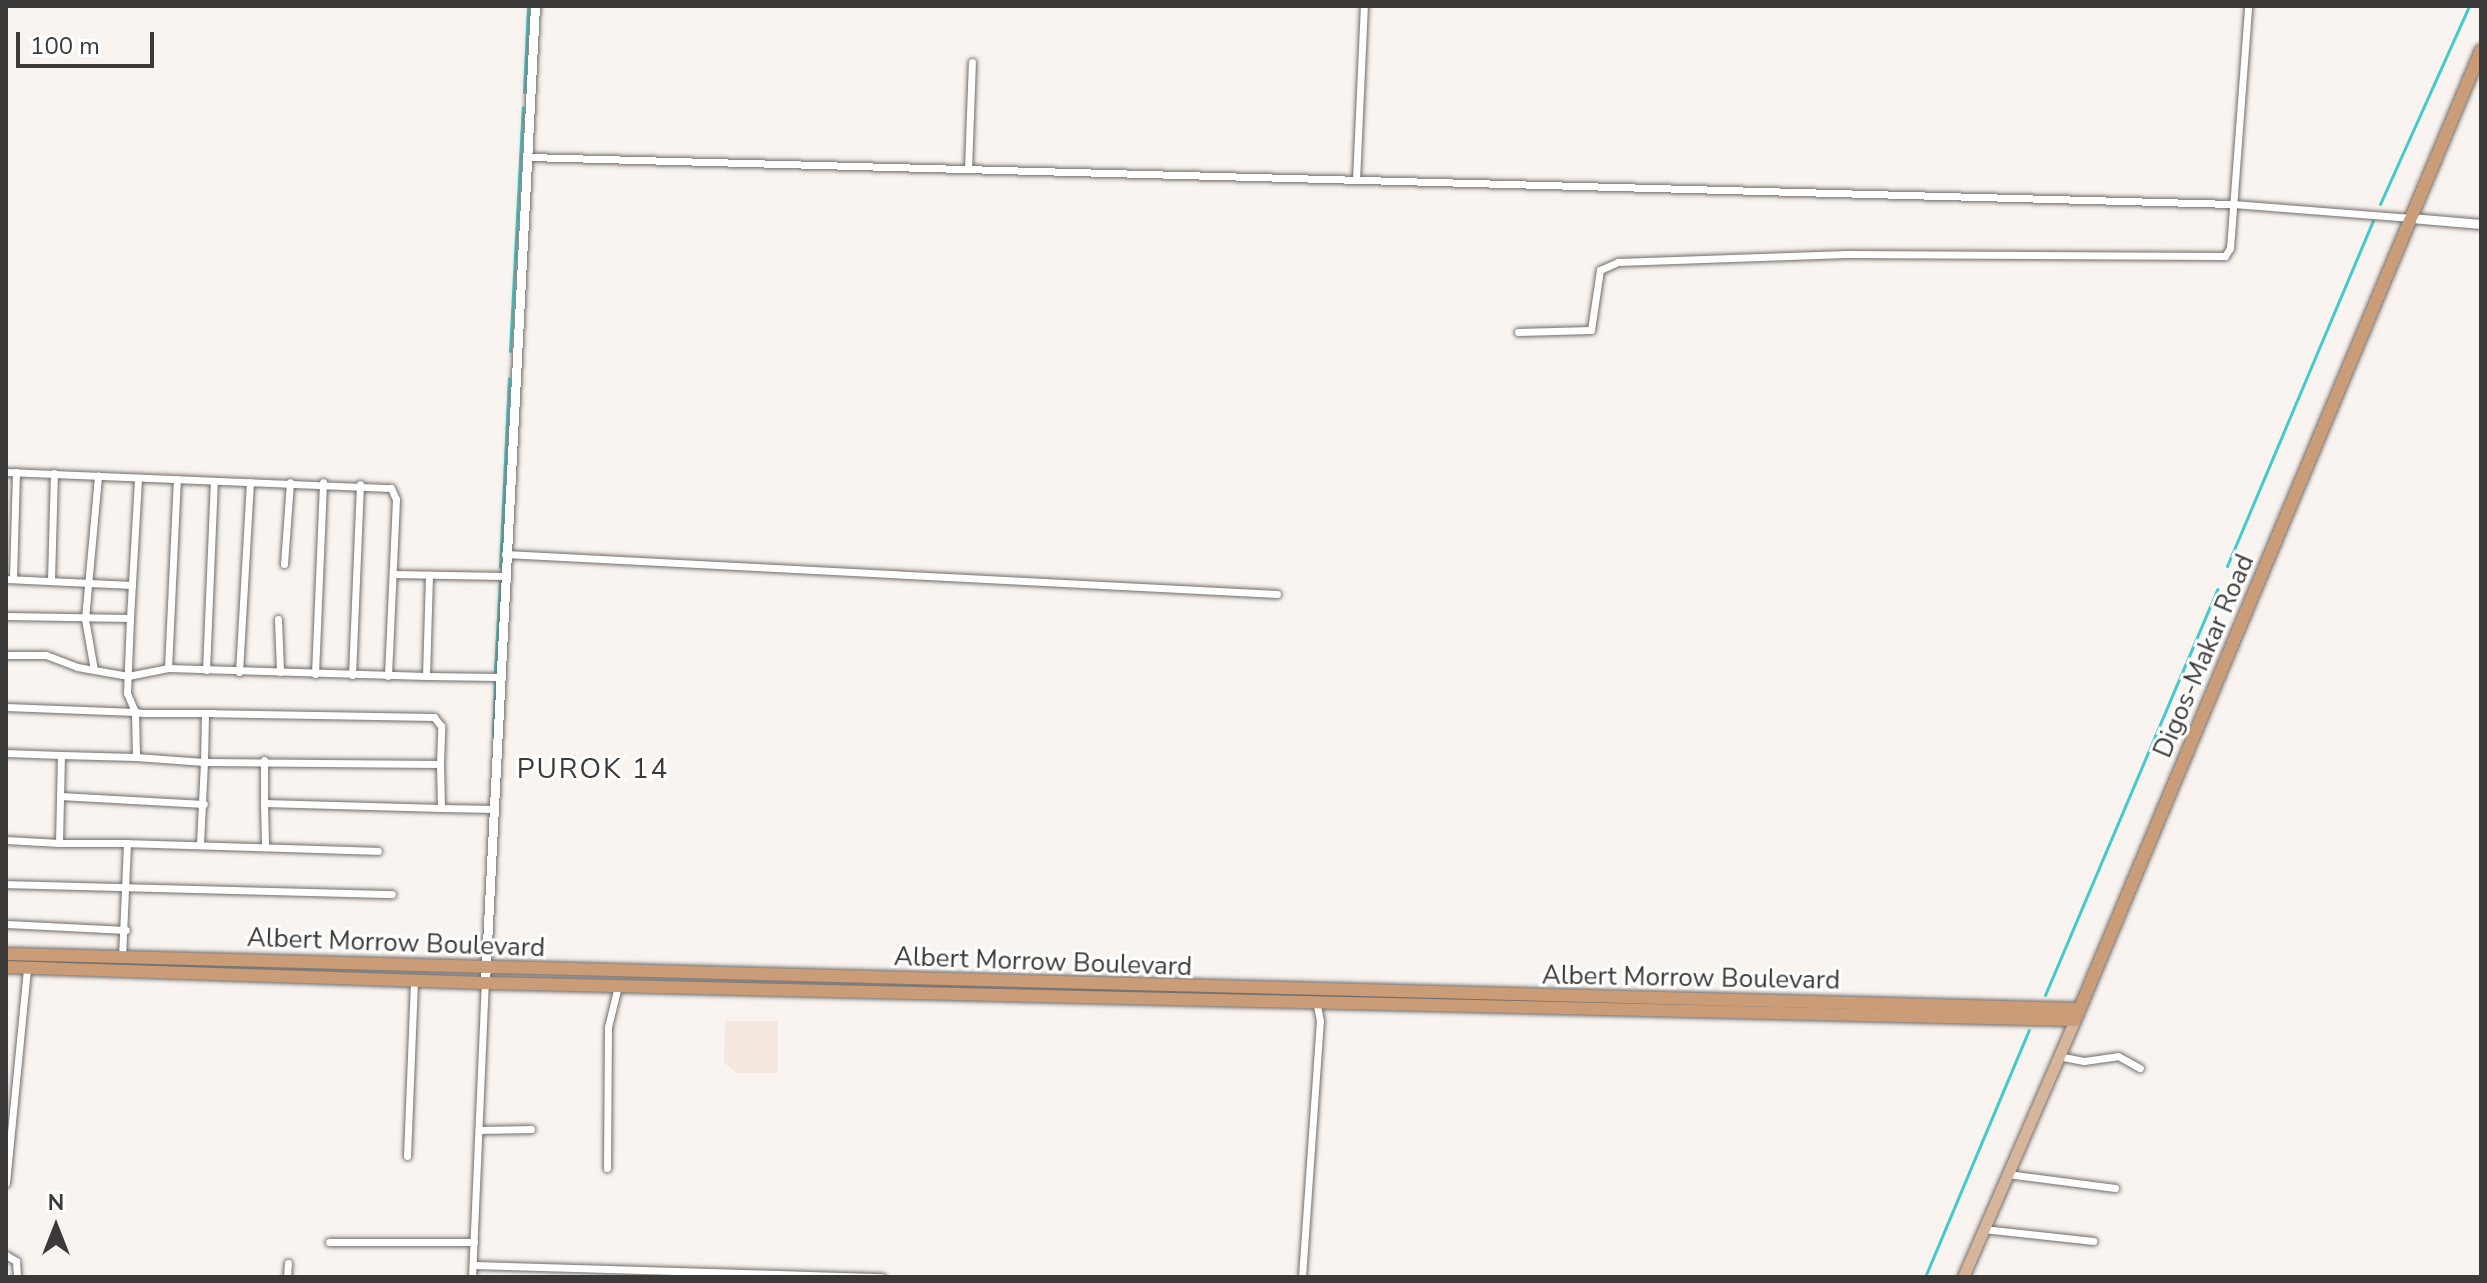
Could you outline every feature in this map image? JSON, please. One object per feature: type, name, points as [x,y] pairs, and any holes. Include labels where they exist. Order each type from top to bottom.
[{"type":"highway","name":"Digos-Makar Road","points":[[2077,1014],[2481,51]]},
{"type":"highway","name":"Albert Morrow Boulevard","points":[[6,954],[1315,998]]},
{"type":"highway","name":"Albert Morrow Boulevard","points":[[6,967],[485,983],[2077,1014]]},
{"type":"main road","name":"Digos-Makar Road","points":[[1963,1277],[2077,1014]]},
{"type":"street","points":[[472,1277],[481,1130],[498,677],[535,6]]},
{"type":"street","points":[[1356,180],[1364,6]]},
{"type":"street","points":[[1518,332],[1591,330],[1600,270],[1618,262],[1846,254],[2220,258],[2229,253],[2248,6]]},
{"type":"street","points":[[968,169],[972,62]]},
{"type":"street","points":[[528,157],[2233,204],[2481,224]]},
{"type":"street","points":[[6,472],[138,479],[386,485],[394,491],[388,676]]},
{"type":"street","points":[[16,472],[10,579],[132,585]]},
{"type":"street","points":[[51,580],[54,473]]},
{"type":"street","points":[[94,670],[85,619],[98,476]]},
{"type":"street","points":[[136,757],[135,712],[127,700],[138,479]]},
{"type":"street","points":[[168,668],[177,479]]},
{"type":"street","points":[[206,670],[214,481]]},
{"type":"street","points":[[239,672],[250,482]]},
{"type":"street","points":[[284,564],[290,482]]},
{"type":"street","points":[[315,674],[323,482]]},
{"type":"street","points":[[352,675],[360,484]]},
{"type":"street","points":[[505,554],[1277,594]]},
{"type":"street","points":[[393,574],[504,576]]},
{"type":"street","points":[[426,676],[429,575]]},
{"type":"street","points":[[6,616],[130,618]]},
{"type":"street","points":[[278,619],[280,672]]},
{"type":"street","points":[[6,655],[46,655],[94,670],[128,676],[168,668],[498,677]]},
{"type":"street","points":[[6,707],[434,717],[441,726],[441,808]]},
{"type":"street","points":[[200,844],[204,804],[205,713]]},
{"type":"street","points":[[6,753],[204,762],[264,760],[440,764]]},
{"type":"street","points":[[59,843],[61,755]]},
{"type":"street","points":[[264,760],[265,844]]},
{"type":"street","points":[[60,796],[204,804]]},
{"type":"street","points":[[264,803],[494,809]]},
{"type":"street","points":[[6,840],[265,844],[378,851]]},
{"type":"street","points":[[122,958],[128,886],[127,843]]},
{"type":"street","points":[[6,884],[392,894]]},
{"type":"street","points":[[7,924],[126,930]]},
{"type":"street","points":[[6,1183],[10,1080],[27,967]]},
{"type":"street","points":[[407,1156],[414,980]]},
{"type":"street","points":[[607,1168],[608,1027],[618,986]]},
{"type":"street","points":[[1302,1277],[1315,998]]},
{"type":"street","points":[[2058,1056],[2084,1061],[2118,1056],[2140,1068]]},
{"type":"street","points":[[481,1130],[531,1129]]},
{"type":"street","points":[[2007,1174],[2115,1188]]},
{"type":"street","points":[[1983,1229],[2093,1241]]},
{"type":"street","points":[[329,1242],[474,1242]]},
{"type":"street","points":[[6,1255],[16,1261],[17,1277]]},
{"type":"street","points":[[287,1277],[288,1263]]},
{"type":"street","points":[[473,1265],[882,1277]]},
{"type":"shaded area","points":[[725,1021],[778,1021],[778,1073],[737,1073],[724,1063]]},
{"type":"waterway","points":[[524,92],[528,6]]},
{"type":"waterway","points":[[2380,204],[2469,6]]},
{"type":"waterway","points":[[510,351],[523,107]]},
{"type":"waterway","points":[[2227,566],[2373,221]]},
{"type":"waterway","points":[[500,567],[509,378]]},
{"type":"waterway","points":[[495,671],[500,581]]},
{"type":"waterway","points":[[2045,995],[2217,589]]},
{"type":"waterway","points":[[493,735],[495,683]]},
{"type":"waterway","points":[[1925,1277],[2029,1030]]},
{"type":"district","name":"PUROK 14","points":[[593,769]]}]
